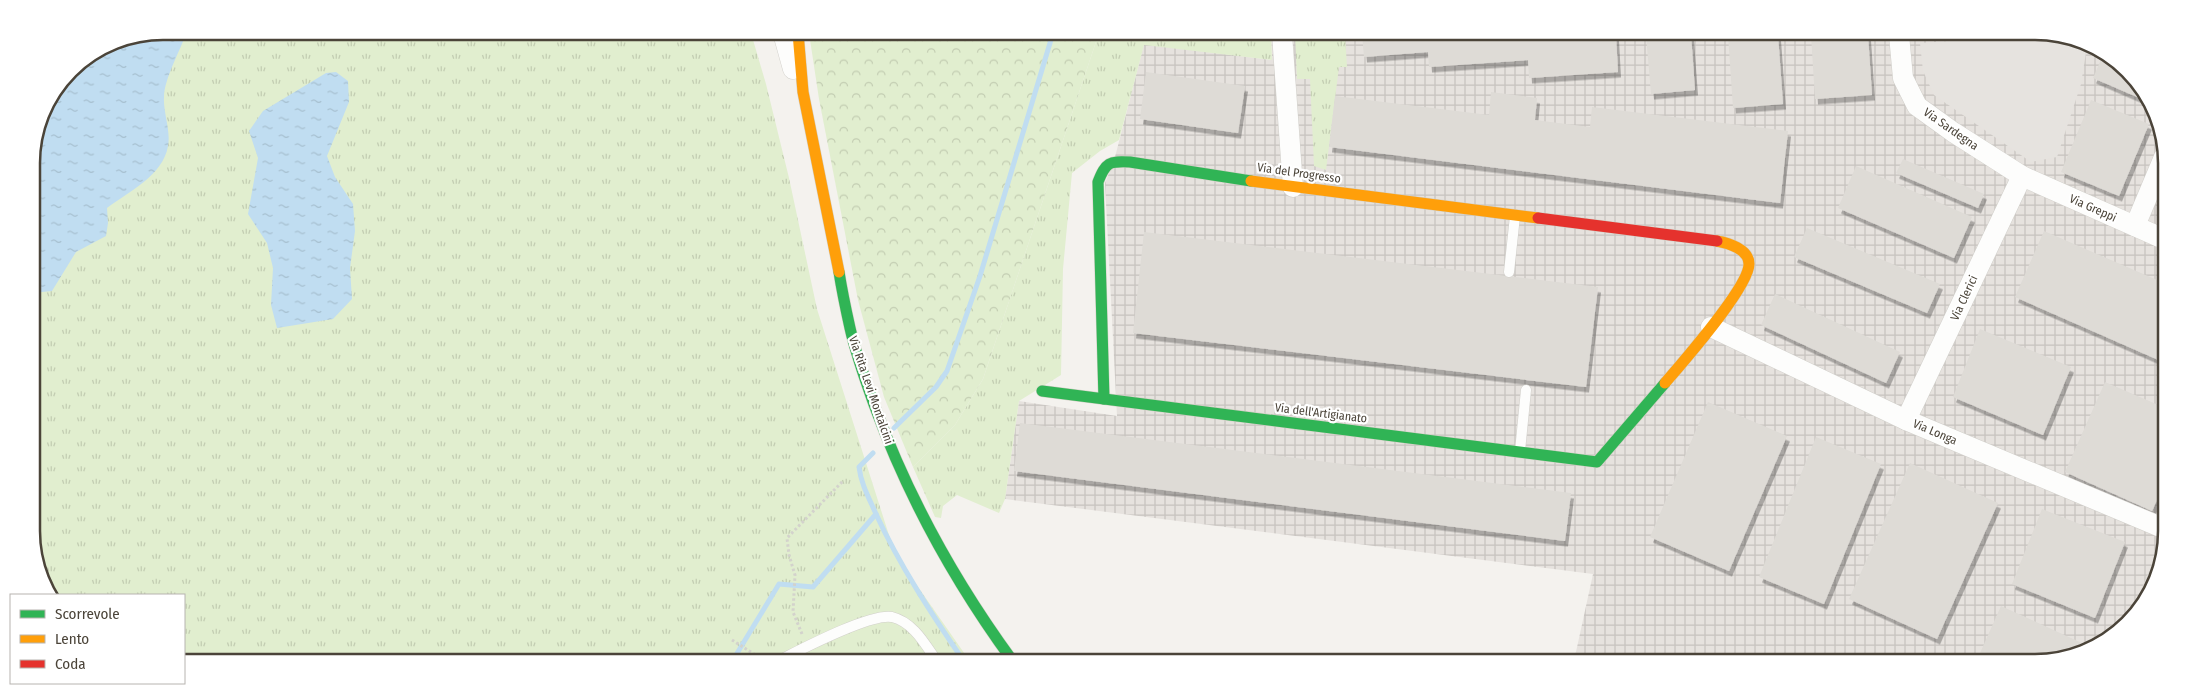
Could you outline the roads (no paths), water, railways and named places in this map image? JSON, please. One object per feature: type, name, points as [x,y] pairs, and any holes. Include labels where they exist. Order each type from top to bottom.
[{"type":"street","name":"Via Rita Levi Montalcini","points":[[785,40],[789,58],[803,92]]},
{"type":"street","name":"Via Rita Levi Montalcini","points":[[799,40],[803,92],[850,329],[879,418],[906,482],[950,568],[1008,654]]},
{"type":"street","points":[[1282,40],[1293,187]]},
{"type":"street","name":"Via Sardegna","points":[[1899,40],[1903,78],[1917,106],[1953,132],[2022,176]]},
{"type":"street","name":"Via del Progresso","points":[[1104,399],[1098,182],[1104,167],[1114,161],[1293,187],[1723,242],[1737,247],[1746,255],[1749,268],[1711,327]]},
{"type":"street","points":[[2135,226],[2158,170]]},
{"type":"street","name":"Via Greppi","points":[[2022,176],[2158,236]]},
{"type":"street","name":"Via Clerici","points":[[1906,420],[2022,176]]},
{"type":"street","name":"Via Longa","points":[[1711,327],[1906,420],[2158,526]]},
{"type":"street","name":"Via dell'Artigianato","points":[[1042,390],[1597,462],[1711,327]]},
{"type":"lane","points":[[1509,272],[1515,214]]},
{"type":"lane","points":[[1520,452],[1526,390]]},
{"type":"lane","points":[[792,654],[860,622],[892,617],[914,629],[932,654]]},
{"type":"water","points":[[155,40],[183,40],[165,90],[164,103],[169,140],[165,157],[152,175],[107,208],[108,223],[106,236],[76,252],[52,291],[40,292],[40,155],[44,131],[49,116],[65,88],[101,56],[131,44]]},
{"type":"water","points":[[336,72],[348,81],[349,102],[327,156],[335,177],[353,204],[355,231],[350,268],[352,299],[333,319],[277,328],[271,305],[273,268],[267,243],[248,214],[258,158],[249,131],[263,111],[326,73]]},
{"type":"waterway","points":[[894,428],[936,387],[947,371],[980,276],[1051,40]]},
{"type":"waterway","points":[[873,453],[859,467],[868,497],[906,571],[959,654]]},
{"type":"waterway","points":[[737,654],[779,584],[813,587],[876,514]]}]
